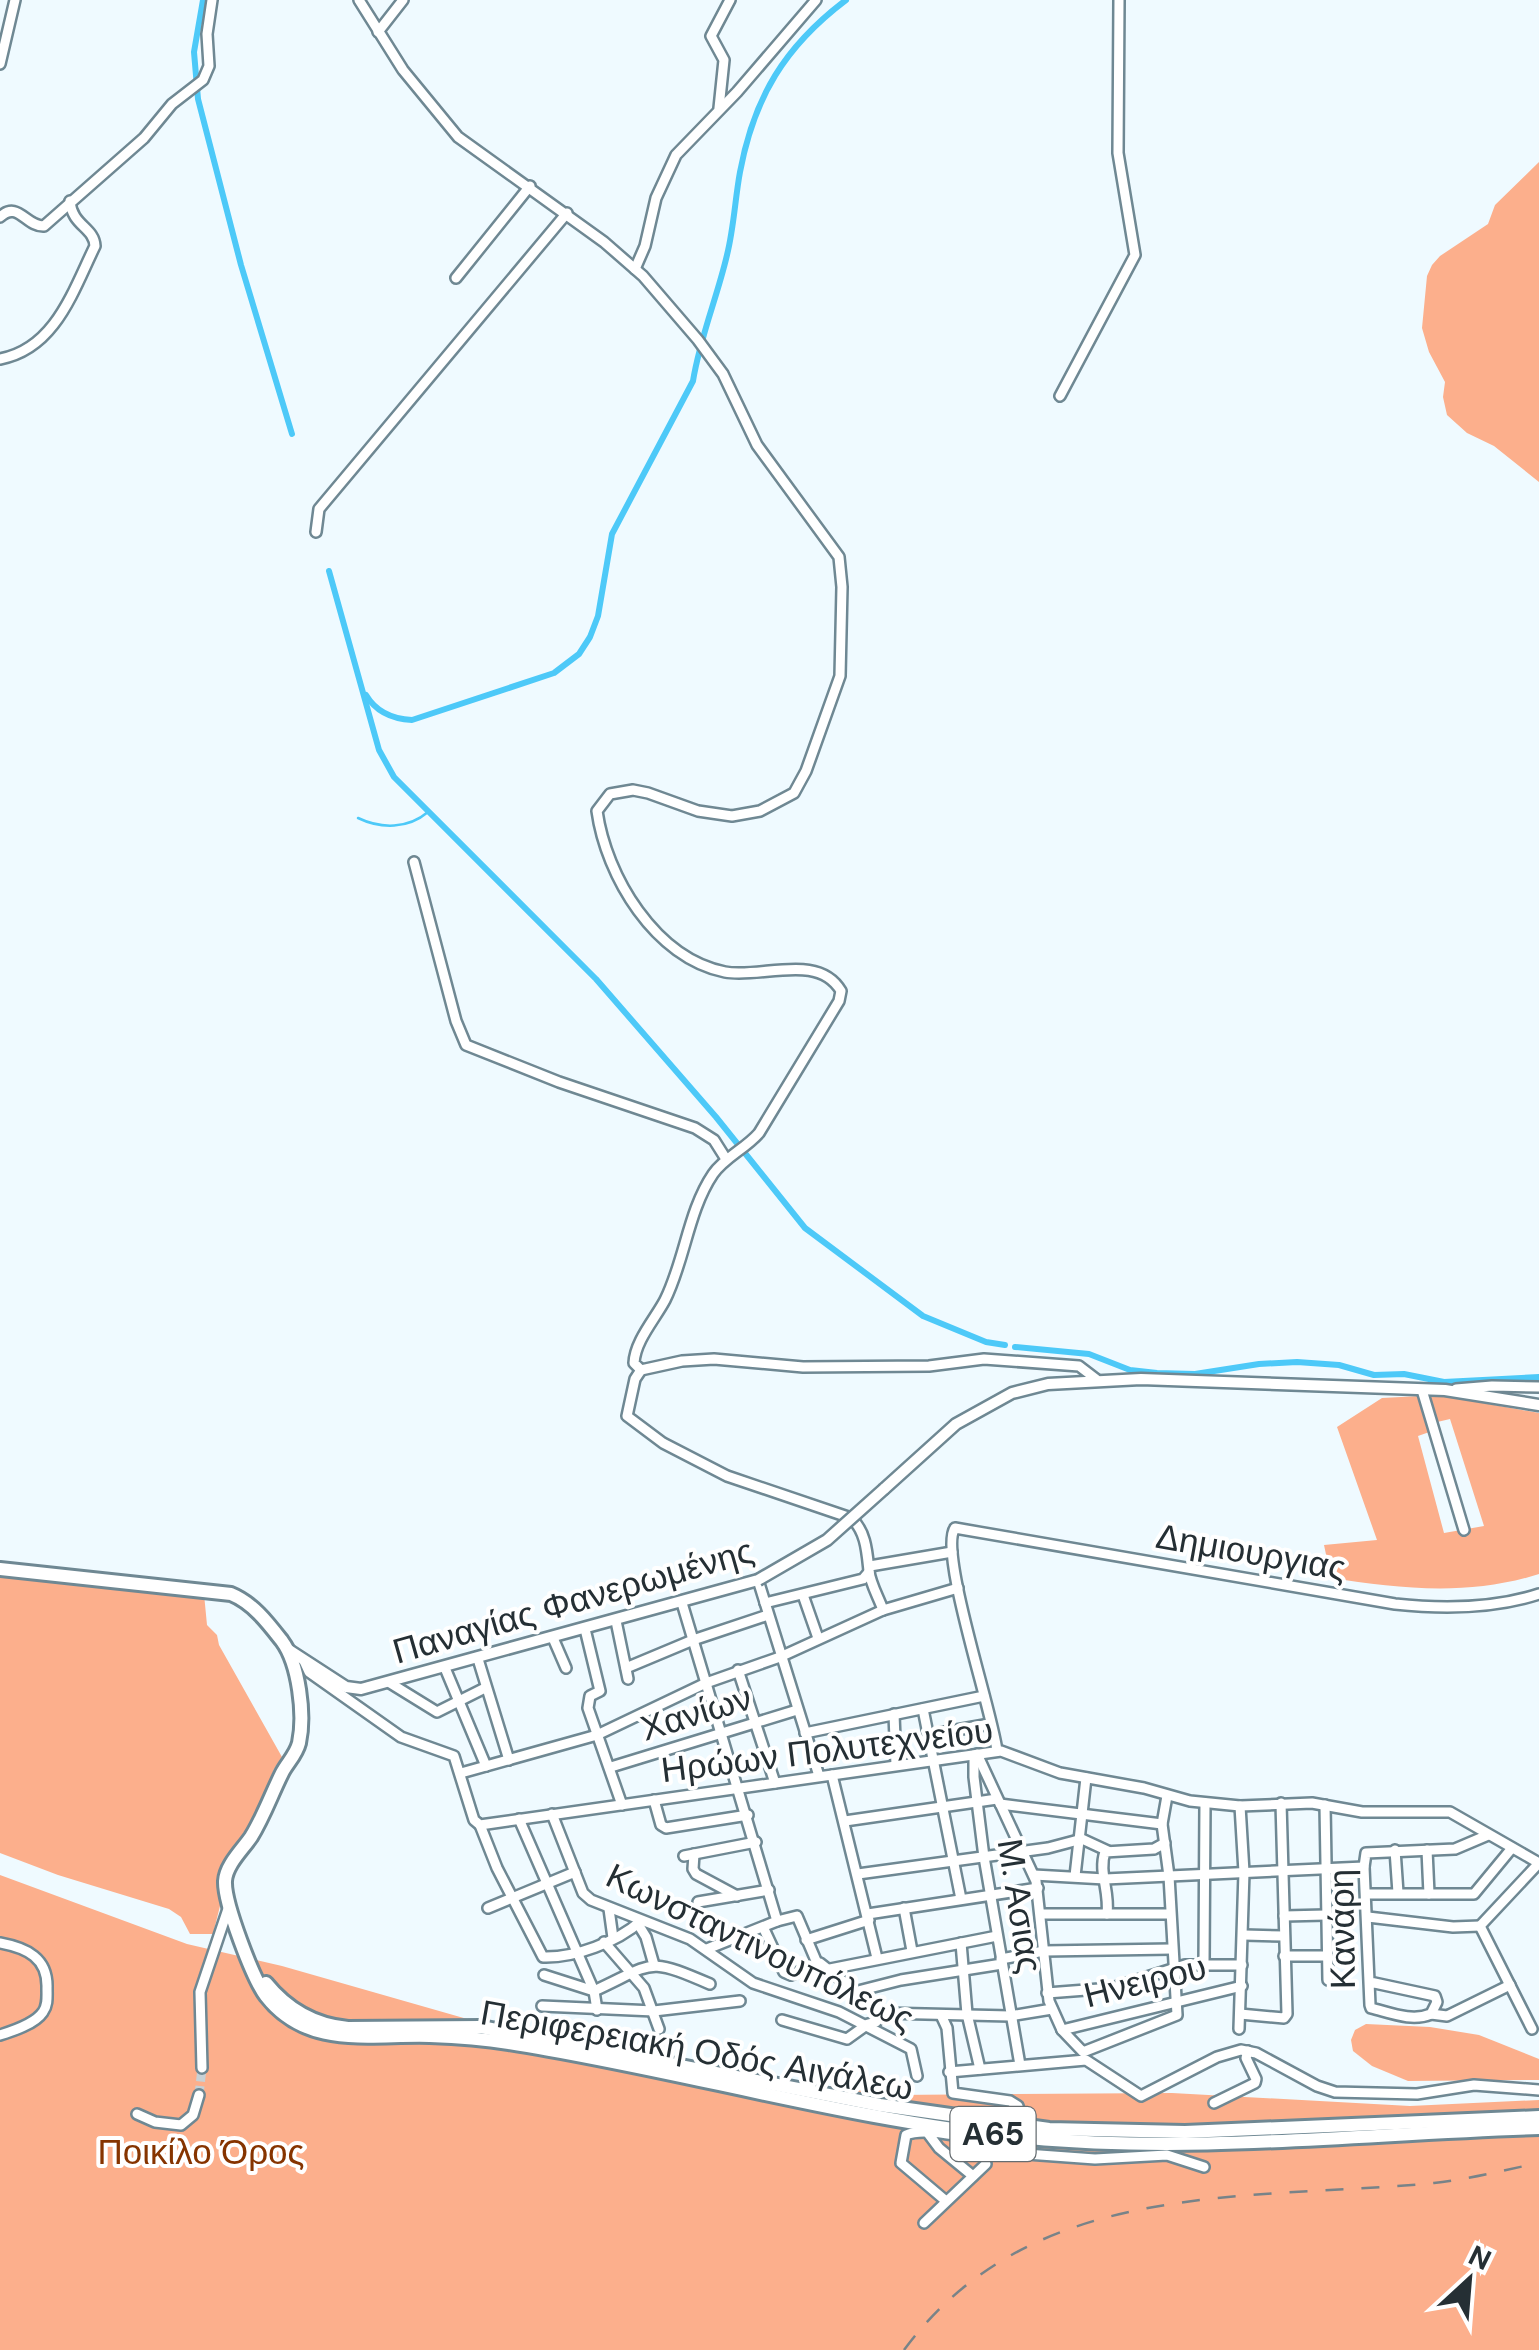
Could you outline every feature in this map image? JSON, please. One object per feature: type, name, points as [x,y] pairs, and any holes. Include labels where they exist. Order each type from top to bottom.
[{"type":"highway","name":"Περιφερειακή Οδός Αιγάλεω","points":[[0,1569],[231,1594],[246,1601],[288,1650],[297,1672],[300,1740],[265,1814],[228,1868],[224,1885],[252,1972],[271,2002],[302,2025],[335,2037],[428,2036],[513,2044],[852,2110],[1004,2135],[1092,2142],[1539,2128]]},
{"type":"highway","name":"Περιφερειακή Οδός Αιγάλεω","points":[[245,1950],[280,1998],[300,2013],[328,2025],[481,2027],[880,2105],[1005,2125],[1092,2132],[1174,2132],[1539,2117]]},
{"type":"main road","name":"Παναγίας Φανερωμένης","points":[[288,1650],[351,1689],[390,1683],[758,1580],[827,1540],[956,1424],[1029,1388],[1096,1379],[1448,1390],[1539,1405]]},
{"type":"street","points":[[0,64],[15,0]]},
{"type":"street","points":[[0,217],[14,210],[42,227],[130,150],[166,110],[204,80],[208,71],[207,34],[212,0]]},
{"type":"street","points":[[359,0],[403,70],[458,137],[567,213],[635,269],[701,343],[728,383],[757,445],[836,550],[842,587],[840,676],[794,793],[745,815],[716,816],[648,792],[618,791],[610,794],[597,810],[604,844],[629,893],[647,922],[672,948],[725,972],[756,975],[800,968],[834,982],[841,991],[839,1002],[759,1132],[742,1150],[726,1159],[710,1179],[666,1298],[635,1352],[634,1363],[641,1370]]},
{"type":"street","points":[[378,32],[403,0]]},
{"type":"street","points":[[718,110],[724,60],[711,36],[730,0]]},
{"type":"street","points":[[635,269],[670,164],[816,0]]},
{"type":"street","points":[[1060,396],[1134,256],[1118,154],[1119,0]]},
{"type":"street","points":[[0,14],[11,22]]},
{"type":"street","points":[[456,278],[530,186]]},
{"type":"street","points":[[0,359],[26,350],[52,329],[95,246],[93,236],[75,220],[70,201]]},
{"type":"street","points":[[316,532],[320,509],[567,213]]},
{"type":"street","points":[[414,862],[456,1021],[466,1045],[695,1128],[714,1140],[726,1159]]},
{"type":"street","points":[[641,1370],[698,1360],[804,1367],[929,1366],[984,1359],[1079,1366],[1096,1379]]},
{"type":"street","points":[[641,1370],[626,1412],[633,1423],[727,1476],[851,1518],[860,1526],[884,1610]]},
{"type":"street","points":[[1448,1390],[1492,1386],[1539,1388]]},
{"type":"street","points":[[1422,1390],[1464,1530]]},
{"type":"street","name":"Δημιουργιας","points":[[952,1552],[950,1533],[955,1528],[1395,1604],[1464,1606],[1539,1594]]},
{"type":"street","points":[[765,1603],[862,1579],[870,1569],[952,1552],[996,1751]]},
{"type":"street","points":[[758,1580],[819,1776]]},
{"type":"street","points":[[461,1773],[597,1735],[706,1682],[780,1656],[884,1610],[958,1588]]},
{"type":"street","points":[[803,1595],[818,1638]]},
{"type":"street","points":[[682,1603],[777,1922]]},
{"type":"street","points":[[626,1668],[768,1615]]},
{"type":"street","points":[[616,1621],[628,1679]]},
{"type":"street","points":[[586,1630],[600,1689],[588,1701],[622,1805]]},
{"type":"street","points":[[553,1638],[566,1668]]},
{"type":"street","points":[[478,1659],[509,1760]]},
{"type":"street","points":[[304,1661],[309,1672],[401,1737],[454,1756],[474,1820],[480,1825],[538,1954],[548,1958],[578,1952],[639,1922],[654,1965]]},
{"type":"street","points":[[445,1668],[486,1766]]},
{"type":"street","points":[[738,1670],[775,1782]]},
{"type":"street","points":[[390,1683],[432,1712],[442,1711],[485,1688]]},
{"type":"street","points":[[804,1734],[984,1696]]},
{"type":"street","name":"Χανίων","points":[[611,1767],[797,1710]]},
{"type":"street","points":[[924,1710],[961,1899]]},
{"type":"street","points":[[894,1714],[896,1765]]},
{"type":"street","points":[[928,1735],[990,1724]]},
{"type":"street","name":"Ηρώων Πολυτεχνείου","points":[[480,1825],[996,1751],[1060,1773],[1205,1803],[1325,1804],[1362,1812],[1450,1812],[1539,1862]]},
{"type":"street","points":[[976,1754],[1038,1888],[1052,2009],[1062,2030],[1080,2050],[1088,2052],[1178,2012],[1162,1824],[1168,1796]]},
{"type":"street","name":"Μ. Ασιας","points":[[976,1754],[984,1857],[1020,2064]]},
{"type":"street","points":[[832,1774],[877,1958]]},
{"type":"street","points":[[1075,1876],[1086,1778]]},
{"type":"street","points":[[654,1800],[666,1828],[748,1815]]},
{"type":"street","points":[[844,1822],[999,1801],[1162,1824]]},
{"type":"street","points":[[1204,1963],[1205,1803]]},
{"type":"street","points":[[1240,2014],[1286,2017],[1281,1803]]},
{"type":"street","points":[[1325,1804],[1328,1980]]},
{"type":"street","points":[[1239,2029],[1244,1935],[1240,1806]]},
{"type":"street","name":"Κωνσταντινουπόλεως","points":[[552,1814],[584,1893],[609,1909],[690,1939],[746,1979],[868,2024],[911,2049],[917,2076]]},
{"type":"street","points":[[518,1819],[578,1952],[594,1991],[597,2010]]},
{"type":"street","points":[[1398,1894],[1396,1850],[1456,1849],[1488,1835]]},
{"type":"street","points":[[858,1874],[1078,1841],[1093,1842],[1108,1850],[1146,1850],[1165,1842]]},
{"type":"street","points":[[737,1896],[696,1874],[688,1855],[756,1842]]},
{"type":"street","points":[[1368,1894],[1479,1892],[1512,1848]]},
{"type":"street","points":[[1107,1914],[1109,1893],[1102,1866],[1108,1850]]},
{"type":"street","name":"Κανάρη","points":[[1396,1850],[1366,1853],[1371,2008],[1413,2018],[1431,2014]]},
{"type":"street","points":[[1427,1850],[1429,1894]]},
{"type":"street","points":[[1368,1917],[1480,1926],[1539,1862]]},
{"type":"street","points":[[1034,1875],[1106,1879],[1364,1867]]},
{"type":"street","points":[[488,1908],[575,1872]]},
{"type":"street","points":[[806,1940],[904,1908],[1038,1888]]},
{"type":"street","points":[[698,1902],[770,1890]]},
{"type":"street","points":[[202,2068],[200,1992],[229,1906]]},
{"type":"street","points":[[904,1908],[912,1952]]},
{"type":"street","points":[[609,1909],[608,1940],[628,1972],[644,1988],[659,2029]]},
{"type":"street","points":[[1041,1914],[1170,1914]]},
{"type":"street","points":[[1284,1916],[1326,1915]]},
{"type":"street","points":[[707,1950],[797,1916],[817,1963],[830,1969],[882,2014],[876,2022],[847,2039],[782,2020]]},
{"type":"street","points":[[1480,1926],[1532,2029]]},
{"type":"street","points":[[764,1929],[780,1967],[791,1975]]},
{"type":"street","points":[[1244,1935],[1283,1936]]},
{"type":"street","points":[[830,1969],[997,1936]]},
{"type":"street","points":[[962,1943],[967,2014],[980,2069]]},
{"type":"street","points":[[0,1944],[32,1953],[45,1968],[48,1981],[47,2003],[39,2017],[0,2034]]},
{"type":"street","points":[[854,1992],[1044,1951],[1172,1950]]},
{"type":"street","points":[[1284,1956],[1327,1956]]},
{"type":"street","points":[[770,1989],[817,1963]]},
{"type":"street","points":[[1048,1992],[1112,1988],[1173,1968],[1204,1963],[1242,1965]]},
{"type":"street","points":[[544,1976],[594,1991],[628,1972],[654,1965],[710,1984]]},
{"type":"street","points":[[1370,1982],[1435,1996],[1437,2002],[1431,2014],[1447,2016],[1510,1985]]},
{"type":"street","name":"Ηνειρου","points":[[1062,2030],[1242,1986]]},
{"type":"street","points":[[542,2006],[654,2011],[740,2002]]},
{"type":"street","name":"Κωνσταντινουπόλεως","points":[[882,2014],[1010,2016],[1052,2009]]},
{"type":"street","points":[[941,2016],[948,2028],[949,2072],[956,2096],[1010,2101],[1018,2106],[1021,2118]]},
{"type":"street","points":[[949,2072],[1086,2060],[1141,2096],[1235,2050],[1248,2051],[1335,2092],[1417,2094],[1474,2085],[1539,2090]]},
{"type":"street","points":[[1214,2103],[1256,2081],[1246,2058],[1248,2051]]},
{"type":"street","points":[[137,2114],[155,2122],[181,2125],[193,2115],[199,2095]]},
{"type":"street","points":[[927,2132],[939,2148],[973,2176]]},
{"type":"street","points":[[946,2201],[902,2163],[906,2135],[927,2132],[1010,2145],[1020,2154],[1094,2159],[1167,2155],[1204,2167]]},
{"type":"street","points":[[924,2223],[986,2164]]},
{"type":"green space","points":[[1539,162],[1539,482],[1447,415],[1445,382],[1422,328],[1427,276],[1432,265],[1488,224],[1495,205]]},
{"type":"green space","points":[[1439,1395],[1539,1413],[1539,1574],[1461,1588],[1331,1578],[1324,1545],[1377,1540],[1337,1427],[1382,1398]],"holes":[[[1450,1419],[1484,1526],[1444,1533],[1418,1436],[1435,1430],[1433,1423]]]},
{"type":"green space","points":[[0,1573],[204,1594],[207,1625],[217,1635],[282,1757],[258,1810],[221,1872],[218,1881],[222,1898],[213,1934],[190,1934],[181,1917],[169,1909],[0,1853]]},
{"type":"green space","name":"Ποικίλο Όρος","points":[[0,1875],[187,1944],[282,1966],[562,2046],[653,2061],[892,2095],[1172,2093],[1410,2106],[1539,2100],[1539,2350],[0,2350]]},
{"type":"green space","points":[[1366,2024],[1430,2027],[1479,2035],[1539,2059],[1539,2080],[1408,2081],[1372,2066],[1353,2051],[1351,2040],[1355,2030]]},
{"type":"waterway","points":[[203,0],[194,52],[198,99],[241,265],[292,434]]},
{"type":"waterway","points":[[366,695],[386,714],[412,720],[554,673],[579,654],[598,616],[612,534],[693,381],[727,255],[740,172],[754,120],[789,55],[846,0]]},
{"type":"waterway","points":[[329,571],[379,750],[394,777],[596,979],[716,1117],[805,1228],[923,1316],[986,1342],[1005,1345]]},
{"type":"waterway","points":[[358,818],[394,826],[412,822],[428,812]]},
{"type":"waterway","points":[[1015,1347],[1089,1354],[1130,1370],[1157,1373],[1195,1374],[1297,1362],[1444,1382],[1539,1377]]},
{"type":"tunnel","points":[[199,2095],[202,2068]]},
{"type":"railway","points":[[904,2350],[956,2294],[1014,2253],[1078,2226],[1146,2208],[1217,2198],[1434,2183],[1539,2163]]}]
